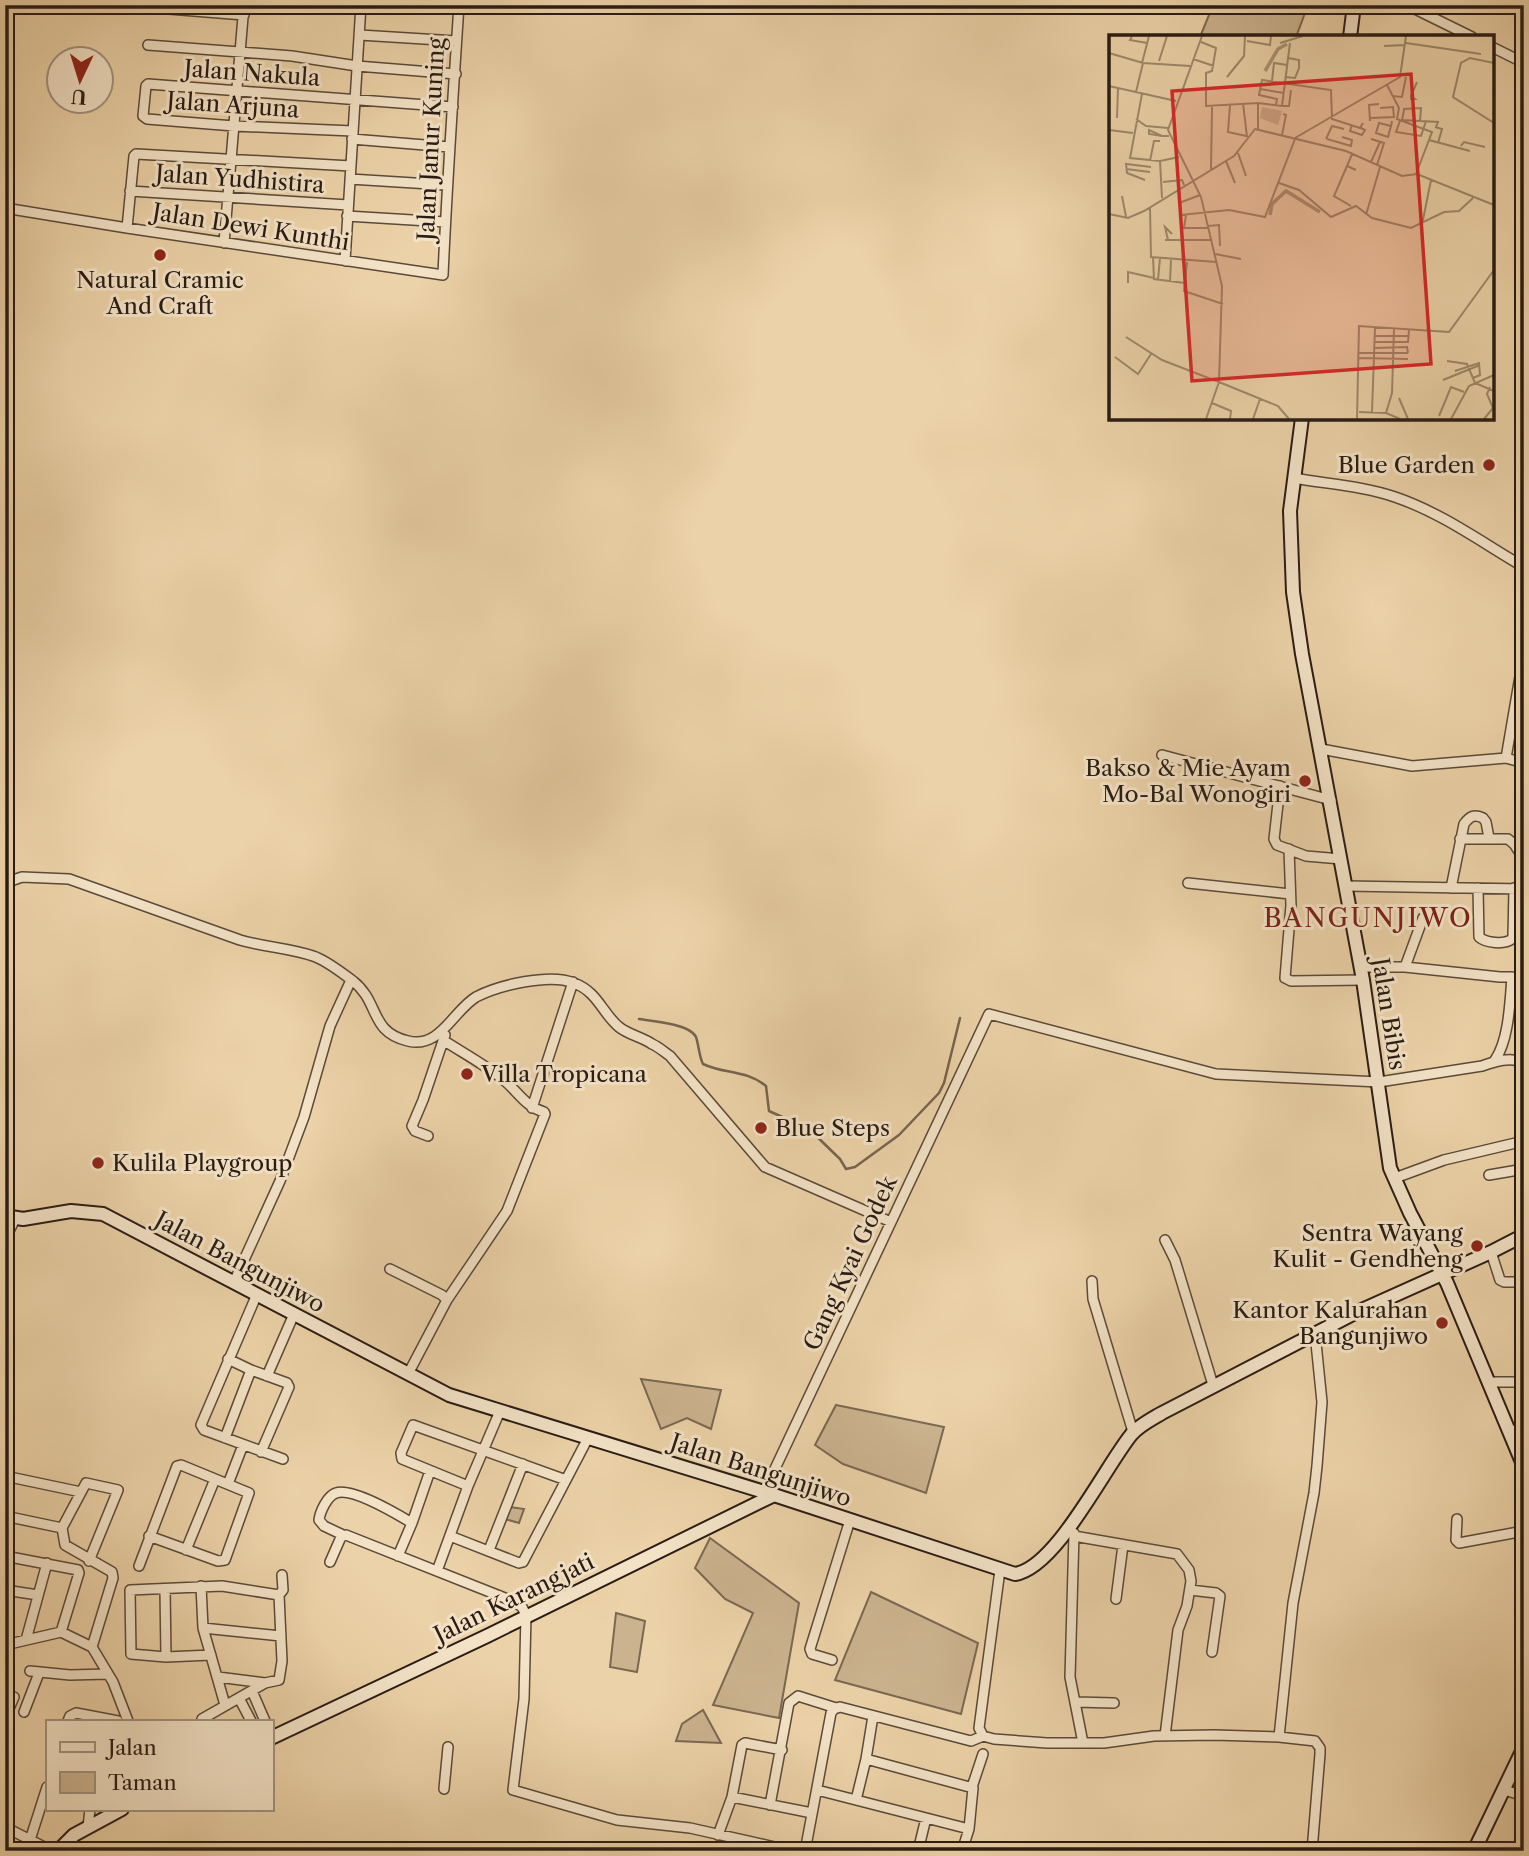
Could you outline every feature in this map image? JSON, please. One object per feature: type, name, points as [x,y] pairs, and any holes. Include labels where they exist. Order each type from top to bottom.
[{"type":"main road","points":[[1350,35],[1354,5]]},
{"type":"main road","name":"Jalan Bibis","points":[[1302,420],[1290,511],[1293,592],[1302,654],[1362,974],[1391,1168],[1443,1274],[1524,1467]]},
{"type":"main road","name":"Jalan Bangunjiwo","points":[[10,1217],[32,1218],[71,1211],[103,1214],[449,1395],[1015,1574],[1034,1567],[1074,1520],[1133,1433],[1161,1413],[1315,1333],[1524,1235]]},
{"type":"main road","name":"Jalan Karangjati","points":[[273,1736],[526,1615],[769,1494]]},
{"type":"main road","points":[[1474,1851],[1524,1747]]},
{"type":"main road","points":[[58,1851],[68,1839],[118,1811]]},
{"type":"street","points":[[345,261],[362,5]]},
{"type":"street","points":[[419,5],[459,7]]},
{"type":"street","points":[[1407,5],[1468,35]]},
{"type":"street","name":"Jalan Janur Kuning","points":[[443,275],[446,185],[459,7]]},
{"type":"street","points":[[156,8],[244,10],[224,243]]},
{"type":"street","points":[[359,34],[456,41]]},
{"type":"street","points":[[148,45],[292,56],[357,66],[456,74]]},
{"type":"street","points":[[1494,48],[1524,63]]},
{"type":"street","name":"Jalan Nakula","points":[[146,85],[453,107]]},
{"type":"street","name":"Jalan Arjuna","points":[[146,85],[145,118],[353,135],[449,146]]},
{"type":"street","name":"Jalan Yudhistira","points":[[127,228],[135,155],[231,160]]},
{"type":"street","points":[[231,160],[351,166]]},
{"type":"street","points":[[350,179],[446,185]]},
{"type":"street","name":"Jalan Yudhistira","points":[[130,191],[348,205]]},
{"type":"street","name":"Jalan Dewi Kunthi","points":[[5,208],[443,275]]},
{"type":"street","points":[[347,216],[445,222]]},
{"type":"street","points":[[1294,478],[1384,494],[1402,500],[1452,522],[1524,567]]},
{"type":"street","points":[[1506,758],[1524,653]]},
{"type":"street","points":[[1321,749],[1412,766],[1506,758],[1524,763]]},
{"type":"street","points":[[1162,755],[1331,800]]},
{"type":"street","points":[[1280,786],[1274,839],[1277,845],[1306,856],[1341,859]]},
{"type":"street","points":[[1451,888],[1464,824],[1473,815],[1483,818],[1489,838]]},
{"type":"street","points":[[1460,839],[1503,838],[1512,841],[1524,859]]},
{"type":"street","points":[[1289,849],[1290,894],[1285,978],[1291,981],[1405,967],[1512,976],[1502,1049],[1495,1060]]},
{"type":"street","points":[[5,883],[22,877],[69,879],[240,940],[315,956],[351,980],[370,999],[378,1023],[388,1034],[406,1041],[418,1043],[429,1039],[447,1027],[474,998],[499,988],[547,979],[573,982],[599,1001],[618,1027],[652,1043],[670,1056],[765,1167],[891,1222]]},
{"type":"street","points":[[1188,883],[1290,894]]},
{"type":"street","points":[[1346,886],[1478,888],[1519,889],[1513,936],[1509,942],[1481,940],[1478,934],[1478,888]]},
{"type":"street","points":[[1405,967],[1423,918]]},
{"type":"street","points":[[1513,920],[1524,926]]},
{"type":"street","points":[[234,1282],[280,1181],[304,1117],[330,1026],[351,980]]},
{"type":"street","points":[[532,1108],[573,982]]},
{"type":"street","name":"Gang Kyai Godek","points":[[769,1494],[891,1222],[989,1014],[1216,1074],[1379,1082]]},
{"type":"street","points":[[428,1136],[415,1131],[412,1126],[447,1027]]},
{"type":"street","points":[[408,1374],[447,1300],[508,1211],[545,1114],[532,1108],[503,1079],[443,1040]]},
{"type":"street","points":[[1379,1082],[1482,1066],[1495,1060],[1515,1059],[1524,1062]]},
{"type":"street","points":[[1395,1178],[1444,1160],[1524,1141]]},
{"type":"street","points":[[1489,1175],[1524,1169]]},
{"type":"street","points":[[5,1239],[10,1217]]},
{"type":"street","points":[[1165,1240],[1175,1260],[1213,1385]]},
{"type":"street","points":[[1491,1252],[1500,1280],[1524,1282]]},
{"type":"street","points":[[390,1269],[447,1300]]},
{"type":"street","points":[[1092,1281],[1093,1299],[1133,1433]]},
{"type":"street","points":[[257,1294],[201,1425],[204,1430],[283,1460]]},
{"type":"street","points":[[267,1376],[294,1314]]},
{"type":"street","points":[[1279,1737],[1293,1603],[1317,1466],[1322,1402],[1315,1333]]},
{"type":"street","points":[[228,1359],[287,1383],[289,1387],[261,1452]]},
{"type":"street","points":[[225,1438],[251,1370]]},
{"type":"street","points":[[1488,1382],[1524,1382]]},
{"type":"street","points":[[437,1571],[468,1486],[500,1411]]},
{"type":"street","points":[[468,1486],[401,1458],[413,1425],[566,1480]]},
{"type":"street","points":[[1509,1431],[1524,1429]]},
{"type":"street","points":[[450,1536],[523,1562],[588,1438]]},
{"type":"street","points":[[228,1484],[243,1445]]},
{"type":"street","points":[[489,1550],[523,1464]]},
{"type":"street","points":[[139,1566],[149,1536],[177,1465],[249,1493],[227,1558],[218,1560],[149,1536]]},
{"type":"street","points":[[398,1556],[430,1471]]},
{"type":"street","points":[[5,1476],[81,1492]]},
{"type":"street","points":[[186,1550],[215,1479]]},
{"type":"street","points":[[89,1561],[119,1492],[86,1483],[62,1528],[65,1545],[89,1561],[112,1572],[113,1578],[92,1647]]},
{"type":"street","points":[[412,1523],[386,1508],[351,1494],[336,1493],[329,1498],[319,1520],[324,1527],[523,1607],[526,1615],[524,1699],[513,1790],[617,1820],[677,1826],[792,1851]]},
{"type":"street","points":[[5,1516],[62,1528]]},
{"type":"street","points":[[1457,1519],[1458,1543],[1524,1531]]},
{"type":"street","points":[[832,1660],[812,1654],[810,1649],[850,1520]]},
{"type":"street","points":[[1074,1520],[1070,1677],[1083,1743]]},
{"type":"street","points":[[330,1562],[343,1535]]},
{"type":"street","points":[[1074,1536],[1177,1554],[1184,1560],[1191,1576],[1187,1606],[1178,1630],[1165,1736]]},
{"type":"street","points":[[1116,1599],[1123,1545]]},
{"type":"street","points":[[5,1556],[79,1571],[61,1632]]},
{"type":"street","points":[[26,1640],[47,1563]]},
{"type":"street","points":[[983,1737],[979,1728],[1000,1570]]},
{"type":"street","points":[[202,1719],[265,1683],[280,1678],[279,1595],[284,1590],[282,1575]]},
{"type":"street","points":[[201,1586],[202,1628],[225,1705]]},
{"type":"street","points":[[211,1655],[166,1657],[131,1654],[130,1590],[222,1586],[279,1595]]},
{"type":"street","points":[[165,1588],[166,1657]]},
{"type":"street","points":[[1189,1590],[1216,1593],[1220,1596],[1212,1652]]},
{"type":"street","points":[[6,1592],[38,1595]]},
{"type":"street","points":[[202,1628],[281,1636]]},
{"type":"street","points":[[5,1645],[61,1632],[92,1647],[113,1682],[128,1720]]},
{"type":"street","points":[[24,1712],[35,1672],[107,1674]]},
{"type":"street","points":[[218,1677],[265,1683]]},
{"type":"street","points":[[252,1692],[265,1720]]},
{"type":"street","points":[[5,1695],[14,1697],[6,1715]]},
{"type":"street","points":[[770,1805],[789,1703],[795,1696],[971,1741],[983,1737],[1104,1743],[1165,1736],[1279,1737],[1315,1741],[1320,1748],[1312,1851]]},
{"type":"street","points":[[239,1698],[250,1720]]},
{"type":"street","points":[[1076,1702],[1114,1703]]},
{"type":"street","points":[[808,1851],[806,1846],[831,1713],[836,1708]]},
{"type":"street","points":[[68,1720],[69,1716],[76,1713],[100,1719]]},
{"type":"street","points":[[856,1800],[873,1716]]},
{"type":"street","points":[[718,1835],[732,1797],[743,1744],[782,1750]]},
{"type":"street","points":[[444,1789],[448,1747]]},
{"type":"street","points":[[962,1851],[974,1800],[972,1787],[983,1754]]},
{"type":"street","points":[[866,1759],[972,1787]]},
{"type":"street","points":[[30,1840],[46,1790]]},
{"type":"street","points":[[817,1790],[968,1829]]},
{"type":"street","points":[[1504,1790],[1524,1796]]},
{"type":"street","points":[[732,1797],[812,1813]]},
{"type":"street","points":[[88,1827],[90,1811]]},
{"type":"street","points":[[918,1851],[926,1818]]},
{"type":"street","points":[[5,1828],[52,1851]]},
{"type":"green space","points":[[1213,5],[1308,5],[1297,35],[1201,35]]},
{"type":"green space","points":[[641,1379],[721,1390],[711,1429],[687,1418],[661,1429]]},
{"type":"green space","points":[[836,1405],[944,1427],[926,1493],[843,1464],[815,1445]]},
{"type":"green space","points":[[510,1507],[524,1509],[519,1523],[505,1519]]},
{"type":"green space","points":[[710,1538],[799,1603],[779,1718],[713,1705],[753,1613],[725,1599],[695,1568]]},
{"type":"green space","points":[[871,1592],[978,1643],[961,1714],[835,1680]]},
{"type":"green space","points":[[616,1613],[645,1621],[637,1672],[610,1667]]},
{"type":"green space","points":[[703,1710],[721,1743],[676,1741],[682,1724]]},
{"type":"waterway","points":[[639,1019],[686,1029],[696,1037],[703,1064],[751,1077],[766,1086],[769,1111],[809,1129],[840,1159],[846,1169],[855,1167],[899,1135],[939,1093],[944,1083],[960,1018]]},
{"type":"place","name":"Natural Cramic And Craft","points":[[160,255]]},
{"type":"place","name":"Blue Garden","points":[[1489,465]]},
{"type":"place","name":"Bakso & Mie Ayam Mo-Bal Wonogiri","points":[[1305,781]]},
{"type":"place","name":"Villa Tropicana","points":[[467,1074]]},
{"type":"place","name":"Blue Steps","points":[[761,1128]]},
{"type":"place","name":"Kulila Playgroup","points":[[98,1163]]},
{"type":"place","name":"Sentra Wayang Kulit - Gendheng","points":[[1477,1246]]},
{"type":"place","name":"Kantor Kalurahan Bangunjiwo","points":[[1442,1323]]},
{"type":"district","name":"BANGUNJIWO","points":[[1368,918]]}]
